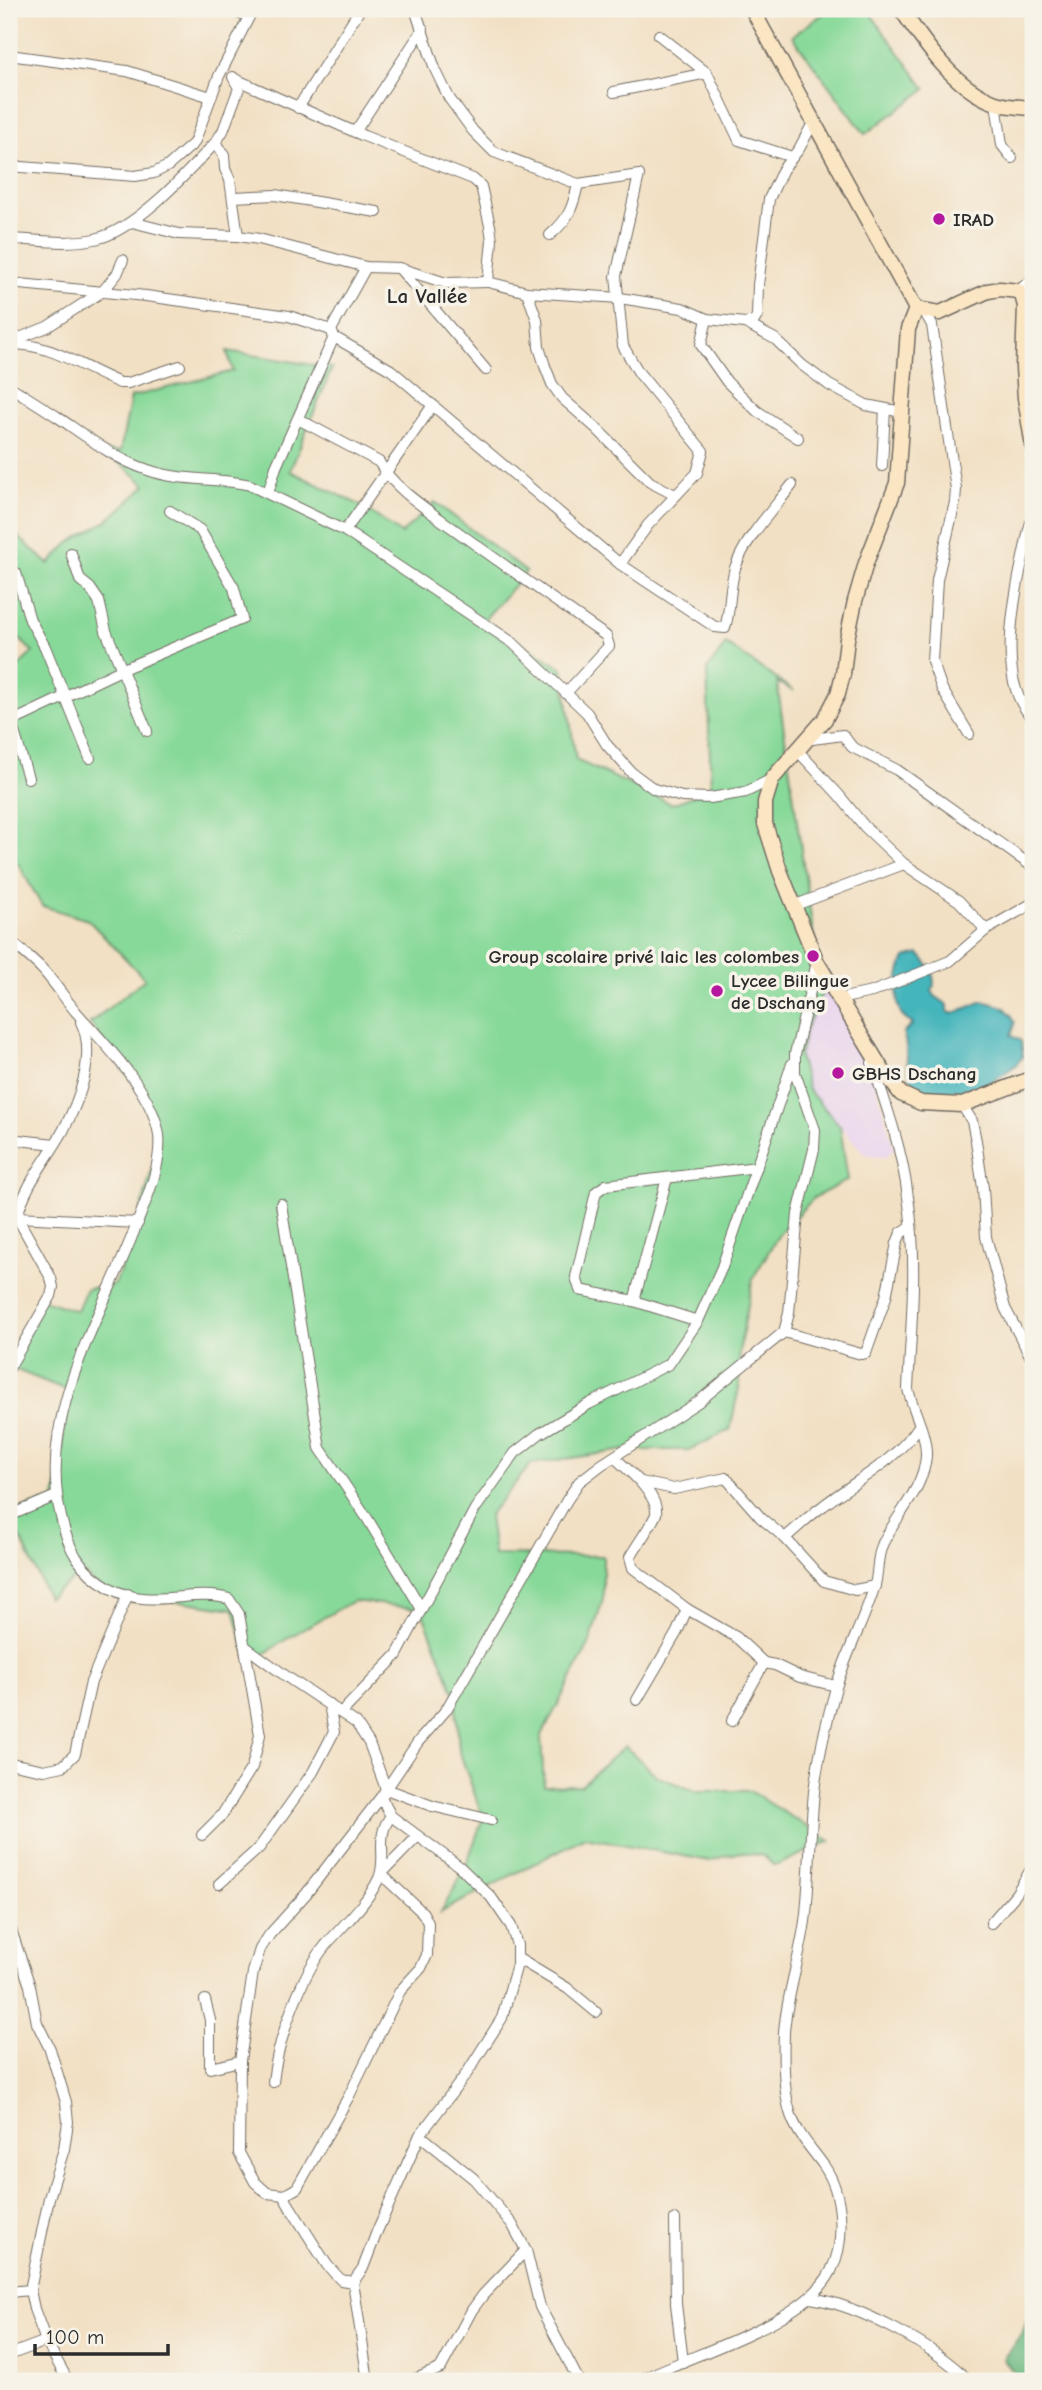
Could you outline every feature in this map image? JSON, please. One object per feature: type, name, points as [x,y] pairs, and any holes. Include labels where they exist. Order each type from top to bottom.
[{"type":"street","points":[[9,166],[115,175],[154,173],[168,166],[194,143],[224,65],[250,12],[220,9]]},
{"type":"street","points":[[298,108],[360,9]]},
{"type":"street","points":[[752,9],[920,310],[932,325],[956,489],[937,580],[932,661],[942,689],[969,734]]},
{"type":"street","points":[[901,9],[953,75],[979,95],[996,103],[1033,108]]},
{"type":"street","points":[[417,10],[435,69],[449,98],[473,131],[494,152],[578,184],[639,175],[617,276],[623,346],[639,373],[703,451],[697,473],[648,525],[620,564]]},
{"type":"street","points":[[355,132],[423,29]]},
{"type":"street","points":[[659,35],[707,74],[738,140],[792,157]]},
{"type":"street","points":[[9,55],[127,71],[211,97]]},
{"type":"street","points":[[9,239],[73,242],[98,239],[132,222],[216,142],[223,131],[239,88],[224,65]]},
{"type":"street","points":[[614,92],[707,74]]},
{"type":"street","points":[[235,79],[355,132],[472,178],[481,186],[492,240],[488,282]]},
{"type":"street","points":[[996,103],[1002,145],[1012,158]]},
{"type":"street","points":[[132,222],[179,234],[259,239],[366,267],[399,268],[446,283],[488,282],[527,292],[620,298],[682,308],[707,319],[746,323],[754,321],[757,316],[758,285],[769,200],[783,169],[814,121]]},
{"type":"street","points":[[216,142],[224,155],[225,169],[234,197],[238,236]]},
{"type":"street","points":[[550,235],[560,227],[573,208],[578,184]]},
{"type":"street","points":[[234,197],[275,195],[377,212]]},
{"type":"street","points":[[9,343],[47,327],[103,291],[117,274],[123,260]]},
{"type":"street","points":[[268,493],[276,467],[333,333],[366,267]]},
{"type":"street","points":[[399,268],[486,370]]},
{"type":"street","points":[[1018,290],[1033,279]]},
{"type":"street","points":[[9,283],[103,291],[289,316],[333,333],[391,370],[620,564],[715,627],[725,628],[736,565],[750,538],[792,485]]},
{"type":"street","points":[[9,386],[127,462],[150,471],[201,481],[234,482],[268,493],[345,531],[513,643],[586,713],[607,745],[631,772],[654,789],[682,797],[710,798],[746,792],[772,779],[825,719],[841,684],[855,601],[866,563],[897,483],[908,329],[912,316],[920,310],[940,313],[988,292],[1010,289],[1018,290],[1023,295],[1025,398],[1033,447]]},
{"type":"street","points":[[527,292],[537,320],[539,347],[545,366],[552,384],[562,398],[650,482],[675,495]]},
{"type":"street","points":[[707,319],[701,345],[727,382],[757,411],[797,438]]},
{"type":"street","points":[[746,323],[775,339],[829,385],[866,405],[902,412]]},
{"type":"street","points":[[9,343],[25,343],[55,351],[120,383],[128,383],[180,366]]},
{"type":"street","points":[[345,531],[433,405]]},
{"type":"street","points":[[882,466],[885,408]]},
{"type":"street","points":[[298,419],[379,462],[385,474],[432,513],[606,636],[609,646],[566,693]]},
{"type":"street","points":[[28,778],[10,720],[242,619],[234,588],[200,530],[170,511]]},
{"type":"street","points":[[1033,516],[1011,625],[1010,653],[1013,679],[1022,708],[1033,718]]},
{"type":"street","points":[[71,553],[80,580],[99,601],[106,631],[147,731]]},
{"type":"street","points":[[16,573],[30,620],[66,695],[90,758]]},
{"type":"street","points":[[801,745],[843,735],[852,747],[897,770],[1033,867]]},
{"type":"street","points":[[801,745],[865,827],[904,864],[959,901],[986,930]]},
{"type":"street","points":[[772,779],[765,802],[765,824],[769,843],[793,905],[817,962],[881,1068],[901,1094],[921,1103],[962,1105],[1033,1078]]},
{"type":"street","points":[[793,905],[904,864]]},
{"type":"street","points":[[839,999],[872,992],[950,961],[986,930],[1033,903]]},
{"type":"street","points":[[9,940],[44,970],[134,1082],[150,1107],[159,1134],[159,1151],[149,1193],[66,1395],[57,1433],[54,1463],[56,1496],[72,1553],[88,1571],[108,1587],[153,1600],[214,1595],[229,1599],[239,1614],[260,1735],[252,1767],[222,1815],[202,1835]]},
{"type":"street","points":[[341,1713],[397,1655],[475,1509],[515,1453],[539,1434],[589,1404],[669,1364],[698,1321],[722,1267],[795,1054],[817,962]]},
{"type":"street","points":[[13,1219],[29,1184],[64,1129],[80,1089],[88,1057],[87,1034],[75,1010]]},
{"type":"street","points":[[639,2381],[710,2352],[810,2298],[822,2286],[833,2268],[839,2238],[836,2192],[826,2168],[811,2149],[790,2113],[784,2034],[806,1913],[814,1793],[820,1753],[836,1686],[875,1586],[882,1544],[912,1493],[924,1466],[926,1454],[908,1390],[912,1280],[909,1199],[901,1153],[863,1035]]},
{"type":"street","points":[[391,1816],[385,1824],[381,1840],[381,1874],[423,1913],[428,1923],[427,1955],[421,1968],[400,1992],[366,2065],[297,2189],[285,2195],[267,2193],[255,2182],[239,2153],[240,2061],[253,1972],[260,1949],[384,1793],[418,1742],[446,1710],[579,1482],[698,1402],[784,1332],[789,1313],[798,1214],[814,1149],[815,1130],[795,1073],[795,1054]]},
{"type":"street","points":[[962,1105],[972,1121],[983,1188],[986,1237],[1005,1308],[1033,1361]]},
{"type":"street","points":[[9,1139],[55,1144]]},
{"type":"street","points":[[698,1321],[634,1301],[580,1290],[576,1277],[596,1192],[606,1185],[757,1167]]},
{"type":"street","points":[[634,1301],[667,1178]]},
{"type":"street","points":[[281,1204],[320,1448],[367,1518],[421,1608]]},
{"type":"street","points":[[13,1219],[138,1223]]},
{"type":"street","points":[[9,1368],[39,1320],[53,1287],[51,1278],[13,1219]]},
{"type":"street","points":[[784,1332],[861,1354],[866,1353],[886,1297],[897,1243],[901,1233],[911,1227]]},
{"type":"street","points":[[785,1538],[821,1507],[882,1466],[911,1439],[919,1426]]},
{"type":"street","points":[[614,1457],[640,1482],[654,1503],[656,1514],[630,1557],[633,1568],[687,1609],[736,1637],[764,1663],[775,1665],[800,1677],[836,1686]]},
{"type":"street","points":[[640,1482],[674,1489],[726,1478],[761,1518],[785,1538],[824,1581],[855,1590],[875,1586]]},
{"type":"street","points":[[9,1516],[56,1496]]},
{"type":"street","points":[[9,1763],[44,1770],[63,1766],[75,1754],[91,1682],[128,1594]]},
{"type":"street","points":[[637,1700],[677,1632],[687,1609]]},
{"type":"street","points":[[246,1647],[356,1723],[369,1742],[391,1816],[460,1867],[491,1897],[510,1926],[517,1945],[517,1958],[502,2018],[474,2064],[421,2135],[378,2229],[363,2269],[353,2282],[368,2381]]},
{"type":"street","points":[[732,1721],[764,1663]]},
{"type":"street","points":[[219,1884],[259,1848],[313,1772],[334,1732],[329,1704]]},
{"type":"street","points":[[384,1793],[491,1820]]},
{"type":"street","points":[[273,2082],[282,2033],[314,1962],[373,1890],[381,1874],[417,1836]]},
{"type":"street","points":[[991,1923],[1016,1894],[1033,1866]]},
{"type":"street","points":[[9,1924],[30,1986],[37,2023],[50,2049],[61,2083],[68,2122],[30,2290],[46,2341],[68,2381]]},
{"type":"street","points":[[517,1958],[567,1988],[596,2012]]},
{"type":"street","points":[[205,2000],[210,2020],[210,2068],[240,2061]]},
{"type":"street","points":[[421,2135],[474,2179],[512,2224],[526,2250],[541,2307],[579,2381]]},
{"type":"street","points":[[285,2195],[327,2265],[341,2280],[353,2282]]},
{"type":"street","points":[[675,2219],[676,2304],[683,2362]]},
{"type":"street","points":[[411,2381],[441,2368],[472,2310],[526,2250]]},
{"type":"street","points":[[822,2286],[827,2300]]},
{"type":"street","points":[[9,2292],[30,2290]]},
{"type":"street","points":[[810,2298],[827,2300],[886,2326],[938,2354],[969,2381]]},
{"type":"street","points":[[9,2355],[46,2341]]},
{"type":"shaded area","name":"GBHS Dschang","points":[[826,988],[862,1038],[894,1148],[886,1157],[865,1154],[808,1090],[799,1056],[806,1028]]},
{"type":"green space","points":[[830,9],[867,9],[926,89],[865,134],[792,36]]},
{"type":"green space","points":[[227,351],[332,368],[290,471],[362,506],[401,534],[435,502],[526,572],[484,620],[562,668],[576,760],[672,804],[711,789],[707,670],[726,644],[794,691],[777,682],[822,994],[806,1028],[799,1056],[808,1090],[840,1126],[848,1180],[815,1197],[781,1231],[753,1278],[739,1352],[739,1388],[730,1430],[689,1450],[625,1450],[531,1464],[489,1515],[494,1555],[603,1556],[603,1599],[590,1642],[541,1737],[544,1786],[581,1785],[625,1746],[658,1777],[695,1791],[750,1791],[830,1841],[778,1865],[773,1865],[764,1856],[740,1852],[709,1861],[585,1837],[441,1912],[464,1871],[483,1818],[459,1750],[455,1694],[421,1609],[353,1601],[249,1664],[234,1609],[186,1602],[126,1602],[92,1582],[83,1572],[48,1598],[9,1512],[55,1499],[69,1391],[9,1367],[9,1361],[40,1299],[77,1311],[86,1289],[115,1284],[135,1232],[158,1147],[151,1109],[90,1023],[145,979],[88,920],[42,906],[19,865],[9,859],[9,676],[33,652],[9,629],[9,537],[15,534],[49,564],[69,543],[108,520],[146,485],[123,465],[98,451],[120,452],[131,397],[233,371]]},
{"type":"green space","points":[[1033,2307],[1033,2381],[1021,2381],[1003,2359],[1022,2334]]},
{"type":"water","points":[[919,954],[933,976],[932,991],[948,1005],[948,1011],[952,1014],[983,1001],[1004,1007],[1015,1024],[1011,1035],[1021,1041],[1023,1056],[1016,1065],[963,1102],[925,1094],[918,1089],[909,1073],[903,1033],[913,1024],[903,1017],[900,1011],[898,988],[905,958]]},
{"type":"place","name":"IRAD","points":[[939,219]]},
{"type":"place","name":"Group scolaire privé laic les colombes","points":[[813,956]]},
{"type":"place","name":"Lycee Bilingue de Dschang","points":[[717,991]]},
{"type":"place","name":"GBHS Dschang","points":[[838,1073]]},
{"type":"district","name":"La Vallée","points":[[427,296]]}]
